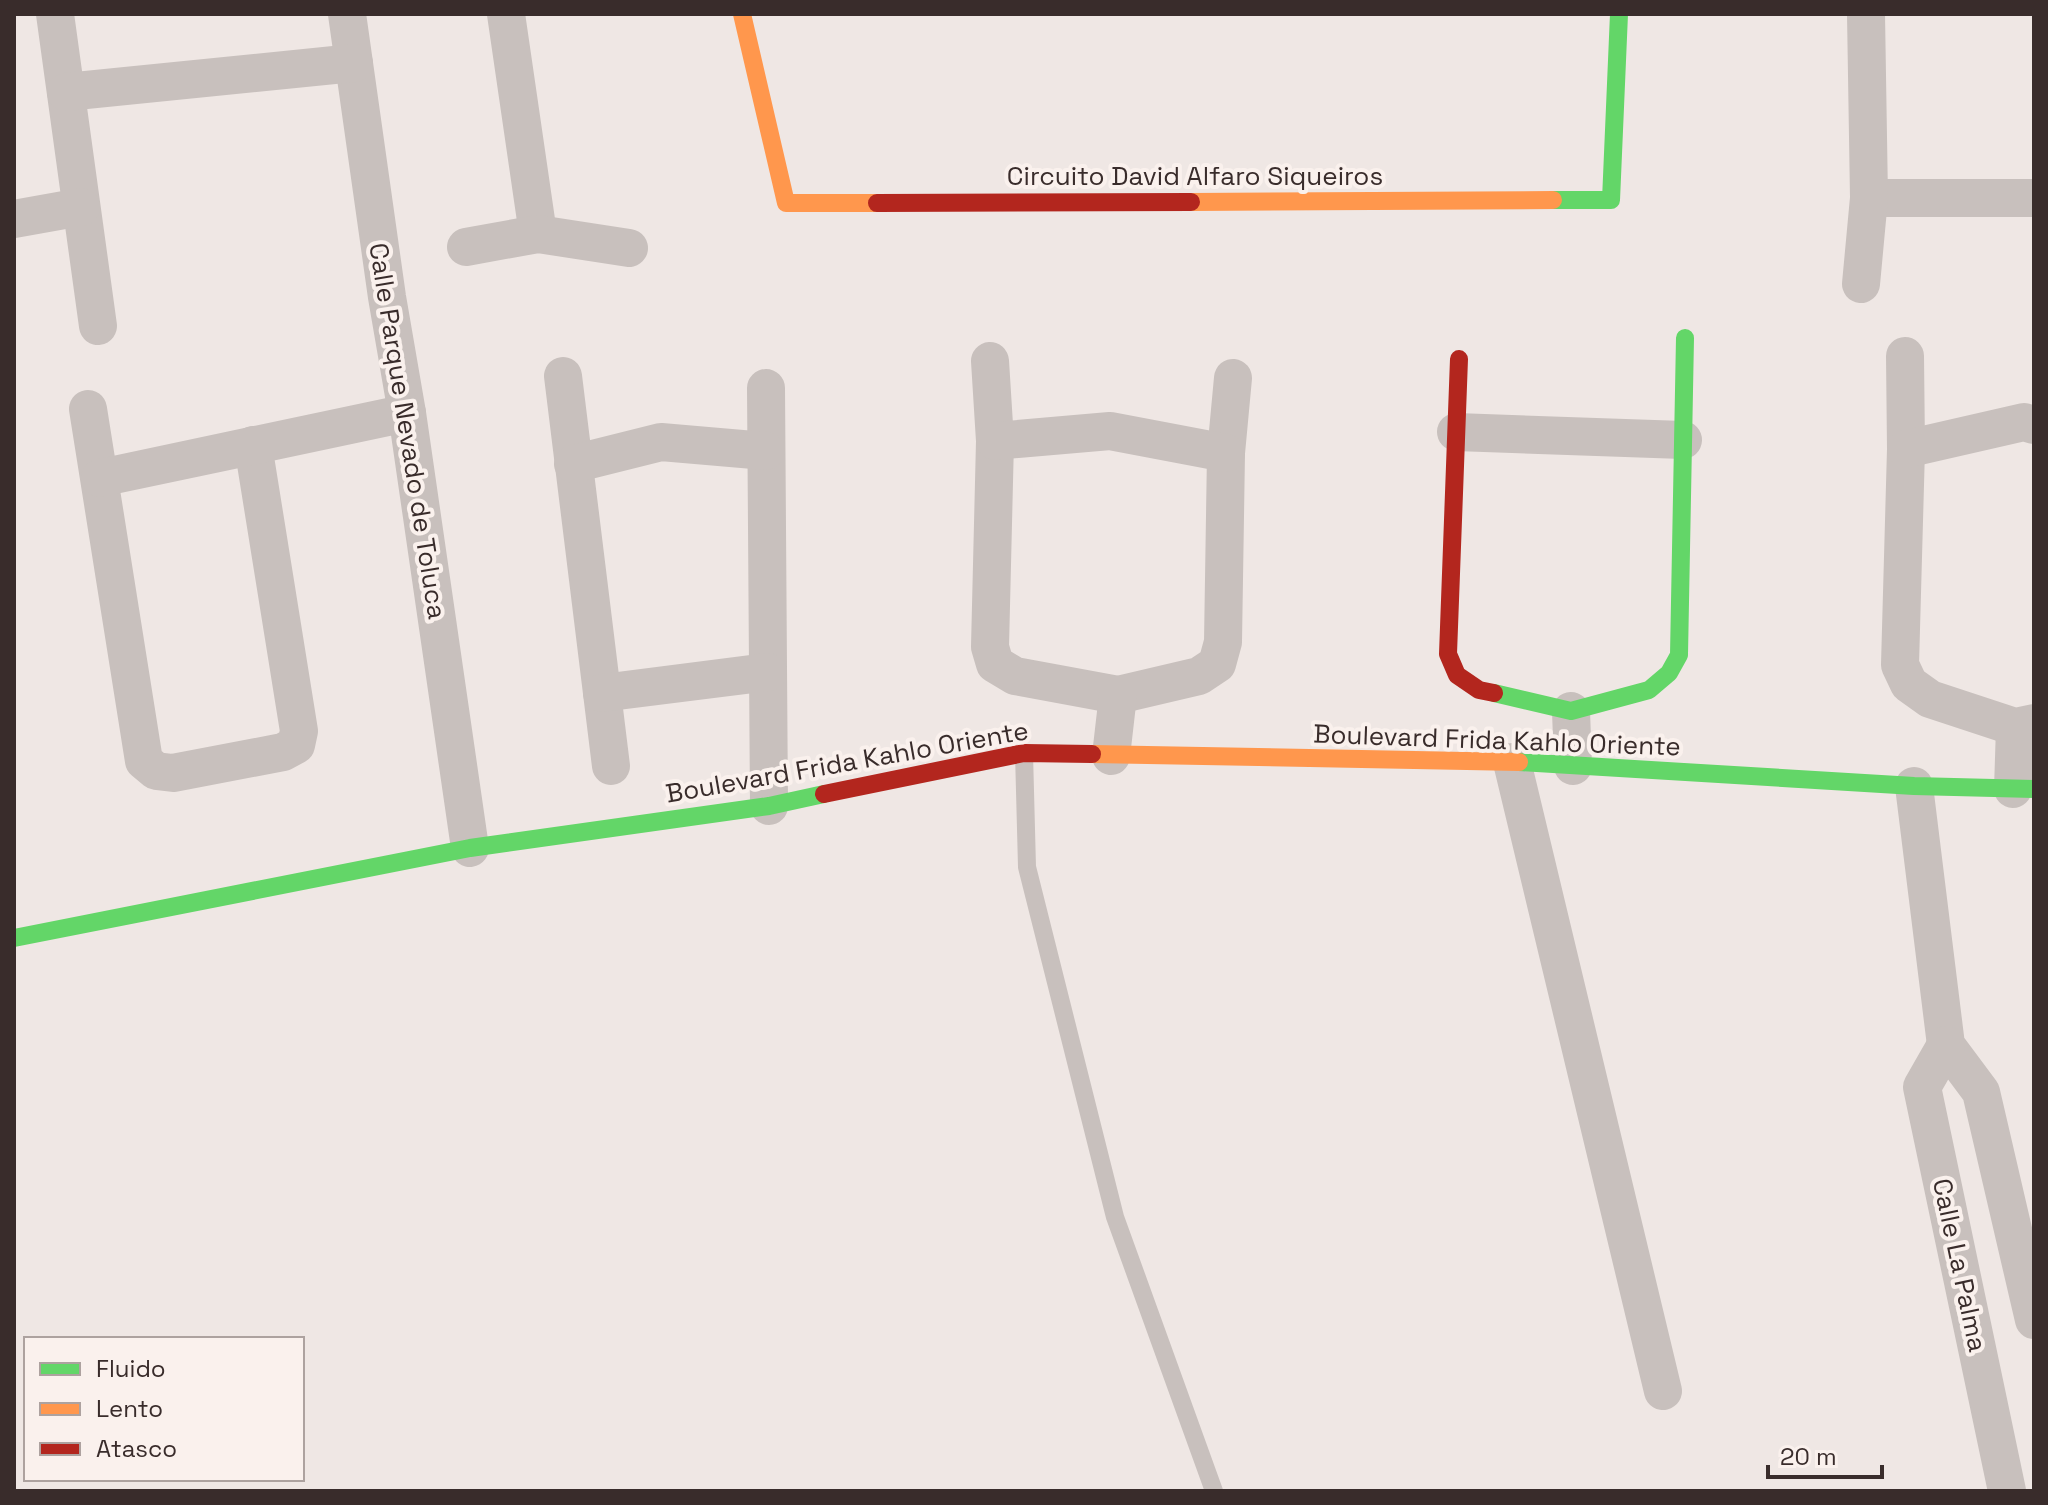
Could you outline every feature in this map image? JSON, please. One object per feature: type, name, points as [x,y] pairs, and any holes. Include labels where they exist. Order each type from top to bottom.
[{"type":"street","points":[[55,14],[98,326]]},
{"type":"street","name":"Calle Parque Nevado de Toluca","points":[[347,14],[470,848]]},
{"type":"street","points":[[506,14],[538,234]]},
{"type":"street","name":"Circuito David Alfaro Siqueiros","points":[[742,14],[786,203],[802,203],[1611,200],[1619,14]]},
{"type":"street","points":[[1861,284],[1869,198],[1866,14]]},
{"type":"street","points":[[66,92],[354,63]]},
{"type":"street","points":[[1869,198],[2034,198]]},
{"type":"street","points":[[14,219],[81,207]]},
{"type":"street","points":[[466,247],[538,234],[629,248]]},
{"type":"street","points":[[1459,359],[1448,654],[1457,675],[1479,690],[1571,711],[1649,690],[1669,673],[1679,655],[1685,338]]},
{"type":"street","points":[[1905,356],[1906,449],[1900,665],[1909,684],[1930,699],[2024,725],[2023,789]]},
{"type":"street","points":[[990,361],[995,441],[990,647],[995,664],[1015,676],[1118,695],[1199,676],[1217,664],[1223,642],[1226,453],[1233,378]]},
{"type":"street","points":[[563,376],[611,766]]},
{"type":"street","points":[[766,388],[769,806]]},
{"type":"street","points":[[88,409],[144,761],[156,771],[173,773],[283,752],[296,745],[299,731],[253,445]]},
{"type":"street","points":[[100,478],[407,413]]},
{"type":"street","points":[[1906,449],[2024,422],[2034,425]]},
{"type":"street","points":[[995,441],[1110,431],[1226,453]]},
{"type":"street","points":[[1456,432],[1683,440]]},
{"type":"street","points":[[573,464],[661,442],[766,451]]},
{"type":"street","points":[[602,693],[768,672]]},
{"type":"street","points":[[1111,756],[1118,695]]},
{"type":"street","points":[[1571,711],[1573,766]]},
{"type":"street","name":"Boulevard Frida Kahlo Oriente","points":[[14,938],[470,848],[769,806],[1024,753],[1512,762],[1914,786],[2023,789]]},
{"type":"street","points":[[1512,762],[1663,1391]]},
{"type":"street","points":[[1914,786],[1946,1045],[1981,1092],[2034,1320]]},
{"type":"street","name":"Calle La Palma","points":[[1946,1045],[1922,1087],[2007,1491]]},
{"type":"lane","points":[[1024,753],[1027,867],[1111,1202],[1214,1491]]},
{"type":"traffic: fast","points":[[1553,200],[1611,200],[1619,14]]},
{"type":"traffic: fast","points":[[1494,693],[1571,711],[1649,690],[1669,673],[1679,655],[1685,338]]},
{"type":"traffic: fast","points":[[1519,762],[1914,786],[2034,789]]},
{"type":"traffic: fast","points":[[14,938],[470,848],[769,806],[824,794]]},
{"type":"traffic: slow","points":[[742,14],[786,203],[877,203]]},
{"type":"traffic: slow","points":[[1191,202],[1553,200]]},
{"type":"traffic: slow","points":[[1092,754],[1519,762]]},
{"type":"traffic: jam","points":[[877,203],[1191,202]]},
{"type":"traffic: jam","points":[[1459,359],[1448,654],[1457,675],[1479,690],[1494,693]]},
{"type":"traffic: jam","points":[[824,794],[1024,753],[1092,754]]}]
